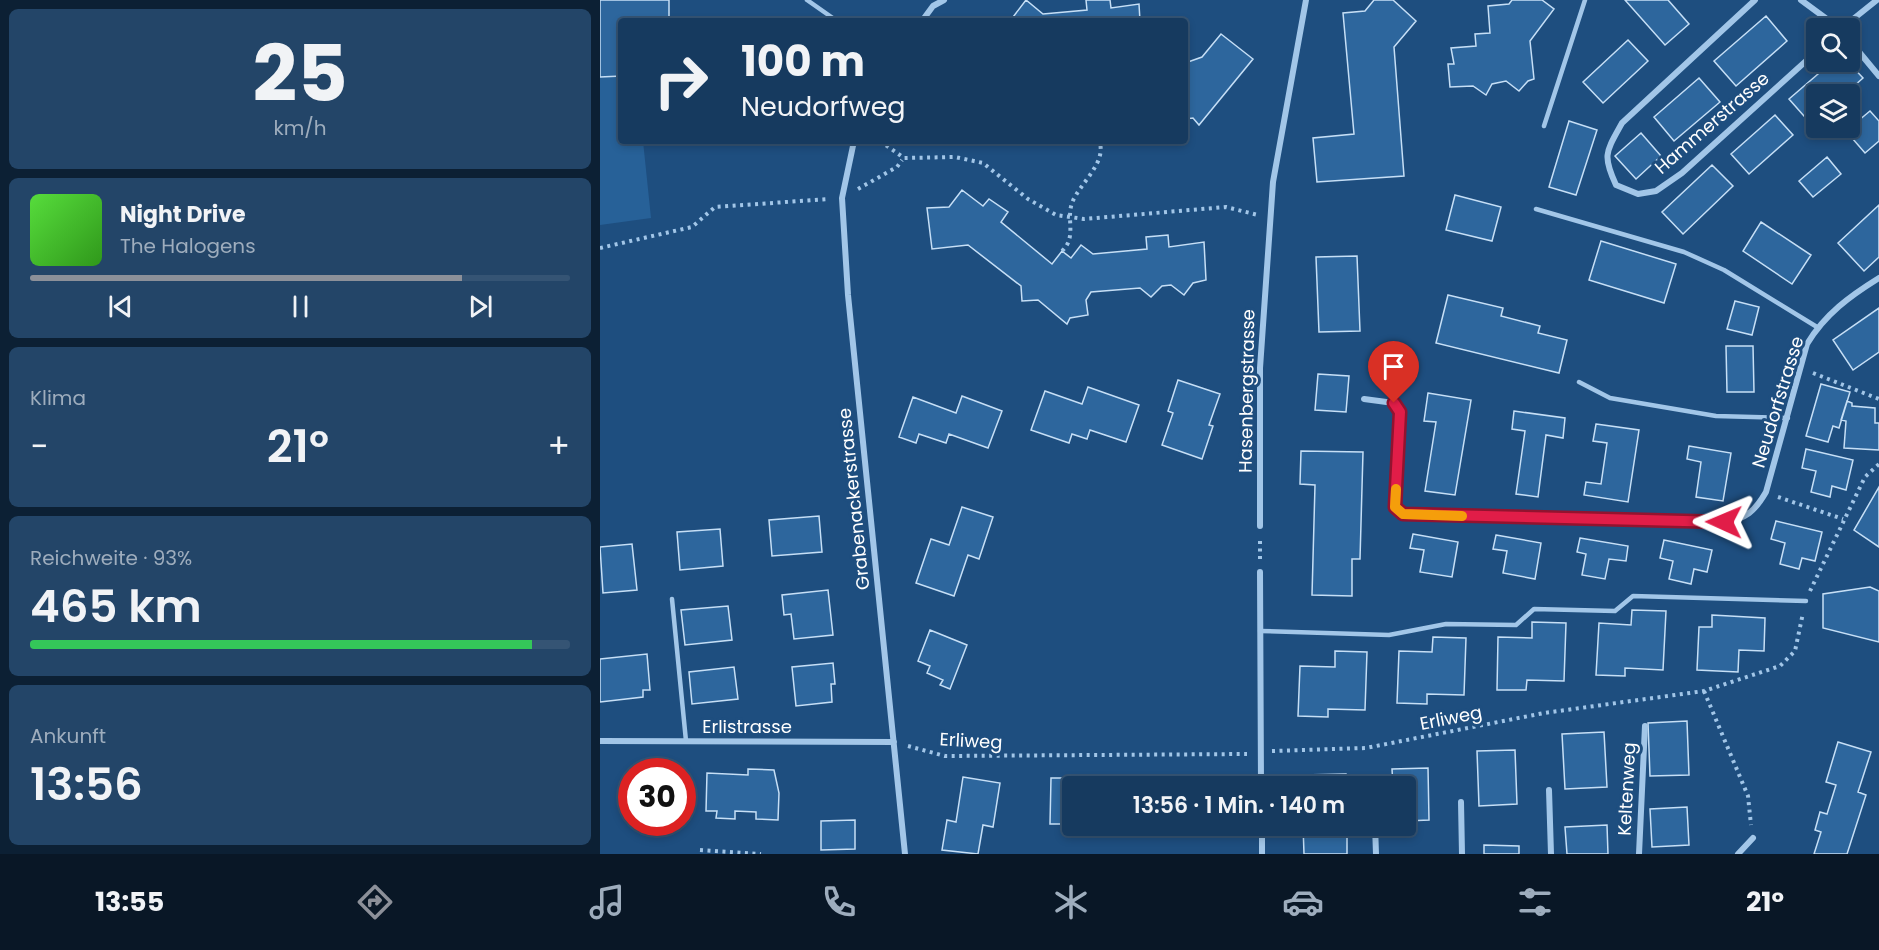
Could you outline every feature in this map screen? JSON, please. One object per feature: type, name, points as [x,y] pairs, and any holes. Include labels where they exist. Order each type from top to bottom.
[{"type":"street","points":[[924,18],[933,6],[944,0]]},
{"type":"street","name":"Hasenbergstrasse","points":[[1260,526],[1260,368],[1274,182],[1306,0]]},
{"type":"street","name":"Hammerstrasse","points":[[1755,0],[1622,123],[1610,144],[1606,162],[1616,185],[1638,194],[1656,190],[1682,173],[1806,61]]},
{"type":"street","points":[[1801,0],[1826,18]]},
{"type":"street","points":[[1853,18],[1876,0]]},
{"type":"street","points":[[1860,53],[1879,76]]},
{"type":"street","name":"Grabenackerstrasse","points":[[853,144],[842,198],[848,295],[905,854]]},
{"type":"street","name":"Neudorfstrasse","points":[[1766,492],[1807,344],[1817,327],[1845,299],[1879,278]]},
{"type":"street","points":[[1364,399],[1394,403],[1400,412],[1395,507],[1403,514],[1724,522],[1741,520],[1756,508],[1766,492]]},
{"type":"street","points":[[1260,572],[1261,776]]},
{"type":"street","name":"Keltenweg","points":[[1639,854],[1645,726]]},
{"type":"street","name":"Erlistrasse","points":[[600,741],[894,742]]},
{"type":"street","points":[[1549,790],[1551,854]]},
{"type":"street","points":[[1461,802],[1462,854]]},
{"type":"street","points":[[1262,836],[1262,854]]},
{"type":"street","points":[[1375,836],[1376,854]]},
{"type":"street","points":[[1738,854],[1753,838]]},
{"type":"lane","points":[[807,0],[833,18]]},
{"type":"lane","points":[[1544,126],[1585,0]]},
{"type":"lane","points":[[1536,209],[1684,252],[1724,270],[1817,327]]},
{"type":"lane","points":[[1579,382],[1610,398],[1716,416],[1788,418]]},
{"type":"lane","points":[[1260,632],[1389,635],[1446,624],[1516,625],[1534,609],[1615,611],[1633,596],[1806,601]]},
{"type":"lane","points":[[672,599],[686,741]]},
{"type":"path","points":[[884,144],[904,158],[955,157],[983,163],[1028,199],[1056,215],[1084,219],[1226,207],[1271,218]]},
{"type":"path","points":[[1062,251],[1071,240],[1072,203],[1100,153],[1099,144]]},
{"type":"path","points":[[600,248],[692,227],[715,207],[842,198],[897,167],[902,160]]},
{"type":"path","points":[[1801,369],[1879,399]]},
{"type":"path","name":"Erliweg","points":[[894,742],[945,756],[1242,755],[1261,752],[1366,748],[1544,713],[1704,691],[1780,666],[1795,651],[1806,601],[1843,519],[1865,477],[1879,464]]},
{"type":"path","points":[[1766,492],[1843,519]]},
{"type":"path","points":[[1260,526],[1260,572]]},
{"type":"path","points":[[1704,691],[1748,796],[1753,838]]},
{"type":"path","points":[[700,850],[761,854]]},
{"type":"shaded area","points":[[600,0],[618,18],[618,144],[643,144],[651,218],[600,225]]},
{"type":"building","points":[[600,0],[669,0],[669,18],[618,18],[618,76],[600,77]]},
{"type":"building","points":[[1026,0],[1043,14],[1087,10],[1086,0],[1110,0],[1111,8],[1139,4],[1140,18],[1012,18]]},
{"type":"building","points":[[1374,0],[1393,0],[1416,21],[1394,47],[1404,176],[1317,182],[1313,138],[1354,134],[1343,13],[1365,11]]},
{"type":"building","points":[[1512,0],[1542,0],[1554,9],[1530,41],[1534,79],[1528,81],[1519,91],[1506,81],[1492,84],[1486,95],[1473,86],[1450,87],[1448,64],[1454,64],[1451,48],[1476,46],[1475,34],[1490,33],[1488,6],[1509,4]]},
{"type":"building","points":[[1625,0],[1668,0],[1689,24],[1665,45]]},
{"type":"building","points":[[1766,16],[1787,41],[1736,86],[1714,61]]},
{"type":"building","points":[[1221,34],[1253,59],[1199,125],[1193,118],[1188,119],[1188,62],[1202,57]]},
{"type":"building","points":[[1628,40],[1648,61],[1603,103],[1583,82]]},
{"type":"building","points":[[1820,72],[1857,72],[1863,78],[1856,84],[1806,84]]},
{"type":"building","points":[[1699,78],[1720,102],[1674,141],[1654,117]]},
{"type":"building","points":[[1806,84],[1806,118],[1789,99]]},
{"type":"building","points":[[1870,111],[1879,121],[1879,141],[1865,153],[1852,138],[1860,138],[1860,119]]},
{"type":"building","points":[[1775,115],[1793,135],[1749,174],[1731,154]]},
{"type":"building","points":[[1569,121],[1597,130],[1576,195],[1549,187]]},
{"type":"building","points":[[1641,133],[1661,156],[1636,179],[1615,156]]},
{"type":"building","points":[[1827,157],[1841,174],[1813,197],[1799,181]]},
{"type":"building","points":[[1712,165],[1733,186],[1683,234],[1662,212]]},
{"type":"building","points":[[962,190],[983,206],[989,199],[1008,212],[1001,222],[1052,264],[1062,251],[1071,258],[1081,245],[1093,254],[1147,249],[1146,237],[1168,235],[1169,247],[1204,242],[1206,280],[1193,283],[1184,295],[1171,285],[1162,286],[1151,297],[1140,288],[1091,292],[1086,300],[1088,315],[1070,318],[1067,324],[1038,300],[1022,301],[1021,286],[968,245],[932,249],[927,208],[949,207]]},
{"type":"building","points":[[1455,195],[1501,207],[1492,241],[1446,230]]},
{"type":"building","points":[[1879,205],[1879,257],[1864,271],[1838,243]]},
{"type":"building","points":[[1761,222],[1811,255],[1792,284],[1743,251]]},
{"type":"building","points":[[1601,241],[1676,264],[1664,303],[1589,280]]},
{"type":"building","points":[[1357,256],[1360,331],[1319,332],[1316,257]]},
{"type":"building","points":[[1448,295],[1503,308],[1501,316],[1540,326],[1538,333],[1567,340],[1559,373],[1436,343]]},
{"type":"building","points":[[1735,301],[1759,307],[1752,335],[1727,329]]},
{"type":"building","points":[[1879,308],[1879,352],[1853,370],[1833,340]]},
{"type":"building","points":[[1726,346],[1753,346],[1754,392],[1727,392]]},
{"type":"building","points":[[1318,374],[1349,376],[1346,412],[1315,410]]},
{"type":"building","points":[[1178,380],[1220,394],[1209,425],[1213,426],[1202,459],[1162,445],[1173,413],[1168,411]]},
{"type":"building","points":[[1821,384],[1850,392],[1839,428],[1833,426],[1828,442],[1806,436]]},
{"type":"building","points":[[1088,387],[1139,405],[1126,442],[1090,430],[1087,439],[1072,434],[1069,443],[1031,430],[1045,391],[1082,404]]},
{"type":"building","points":[[1428,393],[1471,400],[1455,495],[1425,491],[1436,422],[1424,421]]},
{"type":"building","points":[[962,396],[1002,411],[988,448],[949,434],[946,443],[919,434],[916,443],[899,437],[913,397],[956,413]]},
{"type":"building","points":[[1847,401],[1852,403],[1852,406],[1875,408],[1875,423],[1879,423],[1879,450],[1844,448],[1846,421],[1841,420]]},
{"type":"building","points":[[1514,411],[1565,418],[1563,438],[1546,435],[1538,497],[1516,494],[1525,431],[1512,429]]},
{"type":"building","points":[[1596,424],[1639,430],[1628,502],[1584,495],[1586,482],[1601,484],[1607,443],[1593,441]]},
{"type":"building","points":[[1689,446],[1731,453],[1723,501],[1696,497],[1701,462],[1687,459]]},
{"type":"building","points":[[1806,449],[1853,460],[1846,490],[1832,486],[1830,497],[1811,492],[1816,471],[1802,468]]},
{"type":"building","points":[[1301,451],[1363,452],[1360,559],[1352,559],[1352,596],[1312,595],[1315,485],[1300,484]]},
{"type":"building","points":[[1879,487],[1879,547],[1854,530]]},
{"type":"building","points":[[962,507],[993,517],[979,559],[968,555],[954,596],[916,583],[931,539],[949,545]]},
{"type":"building","points":[[819,516],[822,552],[772,556],[769,520]]},
{"type":"building","points":[[1776,521],[1822,532],[1815,561],[1802,558],[1799,569],[1780,564],[1785,543],[1771,539]]},
{"type":"building","points":[[720,529],[723,566],[680,570],[677,532]]},
{"type":"building","points":[[1413,534],[1458,542],[1452,577],[1420,572],[1424,550],[1410,548]]},
{"type":"building","points":[[1496,535],[1541,543],[1535,579],[1503,573],[1507,551],[1493,549]]},
{"type":"building","points":[[1580,538],[1628,546],[1626,561],[1609,559],[1605,579],[1582,575],[1586,554],[1577,552]]},
{"type":"building","points":[[1664,540],[1712,550],[1707,572],[1694,569],[1691,584],[1669,579],[1673,561],[1660,558]]},
{"type":"building","points":[[632,544],[637,590],[603,593],[600,547]]},
{"type":"building","points":[[1870,587],[1879,591],[1879,642],[1823,628],[1823,594]]},
{"type":"building","points":[[828,590],[833,635],[794,639],[791,614],[784,615],[782,595]]},
{"type":"building","points":[[728,606],[732,640],[685,645],[681,610]]},
{"type":"building","points":[[1632,610],[1666,611],[1663,670],[1625,668],[1625,676],[1596,675],[1599,623],[1631,625]]},
{"type":"building","points":[[1712,615],[1765,618],[1764,651],[1739,650],[1738,672],[1697,670],[1699,627],[1712,627]]},
{"type":"building","points":[[1532,622],[1566,623],[1564,681],[1527,680],[1526,690],[1497,690],[1498,637],[1532,638]]},
{"type":"building","points":[[930,630],[967,645],[950,689],[940,685],[943,680],[927,673],[930,666],[918,661]]},
{"type":"building","points":[[1433,637],[1466,638],[1464,695],[1427,694],[1427,704],[1397,703],[1399,651],[1432,652]]},
{"type":"building","points":[[1335,651],[1367,652],[1365,710],[1328,709],[1328,717],[1298,716],[1300,666],[1335,667]]},
{"type":"building","points":[[647,654],[650,690],[643,690],[643,697],[600,702],[600,659]]},
{"type":"building","points":[[833,663],[835,684],[831,684],[832,702],[796,706],[792,667]]},
{"type":"building","points":[[734,667],[738,699],[692,704],[689,672]]},
{"type":"building","points":[[1687,721],[1689,775],[1650,776],[1648,723]]},
{"type":"building","points":[[1604,732],[1607,787],[1565,789],[1562,734]]},
{"type":"building","points":[[1838,742],[1871,752],[1858,792],[1866,795],[1847,854],[1814,854],[1821,832],[1815,830],[1820,812],[1827,814],[1836,785],[1826,782]]},
{"type":"building","points":[[1515,750],[1517,804],[1479,806],[1477,751]]},
{"type":"building","points":[[1428,768],[1429,820],[1416,821],[1416,776],[1392,776],[1392,769]]},
{"type":"building","points":[[748,769],[774,770],[779,793],[778,820],[756,819],[756,812],[735,811],[735,819],[716,818],[717,811],[706,811],[707,773],[748,775]]},
{"type":"building","points":[[1346,774],[1346,776],[1302,776]]},
{"type":"building","points":[[1217,775],[1217,776],[1160,776]]},
{"type":"building","points":[[963,777],[1000,783],[993,827],[983,825],[978,854],[942,850],[947,820],[956,822]]},
{"type":"building","points":[[1051,778],[1062,778],[1062,824],[1050,824]]},
{"type":"building","points":[[1687,807],[1689,845],[1652,847],[1650,809]]},
{"type":"building","points":[[855,820],[855,849],[821,850],[821,821]]},
{"type":"building","points":[[1607,825],[1608,854],[1567,854],[1565,827]]},
{"type":"building","points":[[1303,836],[1347,836],[1347,854],[1304,854]]},
{"type":"building","points":[[1484,845],[1519,846],[1519,854],[1484,854]]},
{"type":"slow traffic","points":[[1396,489],[1395,507],[1403,514],[1462,516]]},
{"type":"route","points":[[1394,403],[1400,412],[1395,507],[1403,514],[1724,522]]}]
